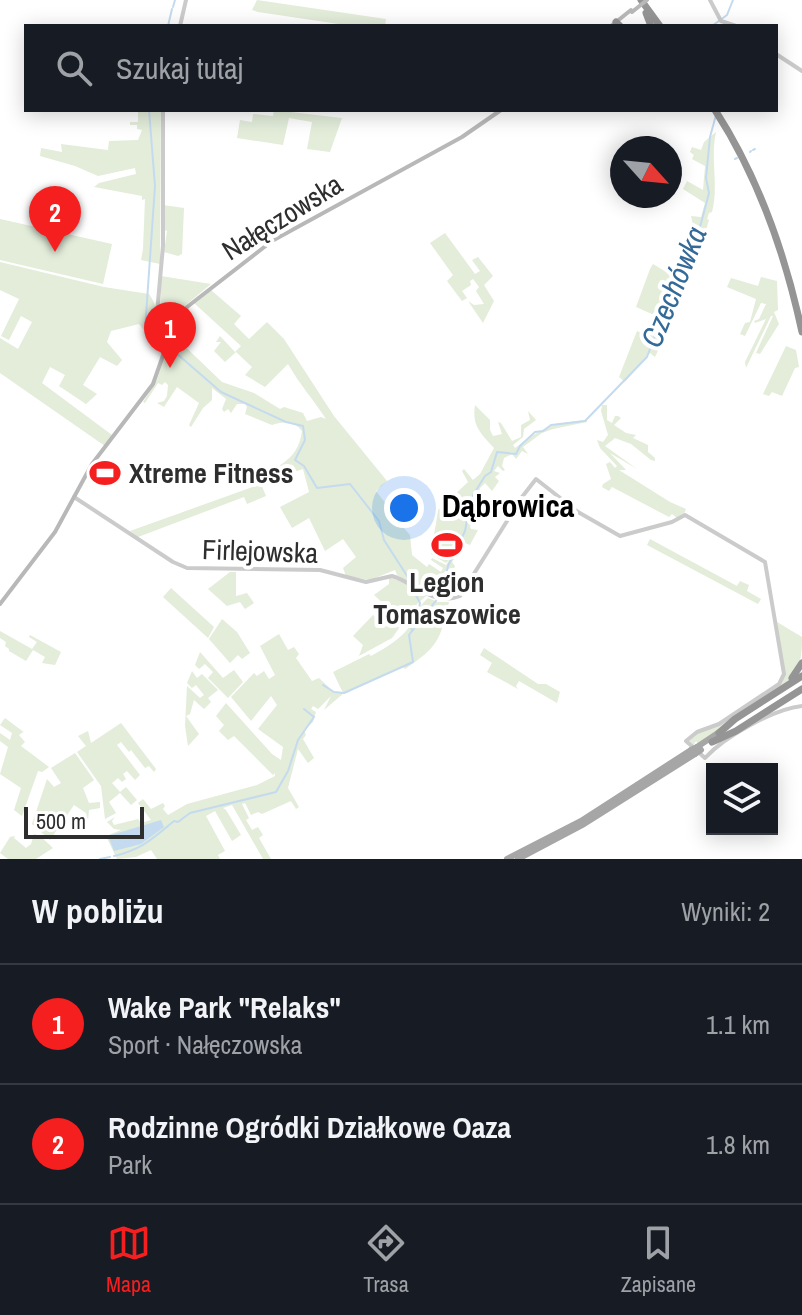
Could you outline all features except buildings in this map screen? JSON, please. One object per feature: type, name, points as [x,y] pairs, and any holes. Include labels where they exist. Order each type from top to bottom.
[{"type":"highway","points":[[643,2],[655,24]]},
{"type":"highway","points":[[720,115],[753,170],[772,214],[802,318]]},
{"type":"highway","points":[[720,115],[748,167],[771,220],[802,332]]},
{"type":"highway","points":[[719,733],[795,675],[802,663]]},
{"type":"highway","points":[[779,687],[800,686]]},
{"type":"highway","points":[[712,742],[780,704],[800,686]]},
{"type":"main road","points":[[617,24],[643,2]]},
{"type":"main road","name":"Nałęczowska","points":[[0,604],[54,533],[92,464],[153,384],[172,330],[188,306],[270,242],[464,136],[498,112]]},
{"type":"main road","points":[[518,859],[575,829],[719,733],[800,686]]},
{"type":"main road","points":[[507,859],[581,821],[800,686]]},
{"type":"street","points":[[180,24],[186,0]]},
{"type":"street","points":[[710,0],[720,19],[731,24]]},
{"type":"street","points":[[778,55],[802,71]]},
{"type":"street","points":[[163,112],[163,246],[157,313],[161,322],[172,330]]},
{"type":"street","name":"Firlejowska","points":[[74,497],[187,568],[322,570],[366,582],[392,576],[438,598],[459,598],[469,578],[536,479],[568,505],[617,535],[672,522],[685,515],[765,562],[784,672],[779,687]]},
{"type":"street","points":[[779,687],[686,741],[705,758],[720,745],[771,715],[802,706]]},
{"type":"green space","points":[[257,0],[386,19],[385,24],[339,24],[252,10]]},
{"type":"green space","points":[[138,112],[161,112],[160,264],[141,260],[145,199],[94,187],[136,174],[135,168],[98,176],[40,156],[41,148],[62,152],[61,144],[108,150],[109,141],[138,140],[142,130],[137,129],[137,125],[130,125],[130,122],[138,122]]},
{"type":"green space","points":[[274,112],[291,112],[342,118],[330,152],[307,149],[312,122],[289,118],[283,145],[237,138],[240,120],[252,122],[253,114],[273,116]]},
{"type":"green space","points":[[716,132],[714,202],[702,243],[697,242],[695,248],[699,251],[696,262],[691,263],[671,294],[681,301],[655,357],[650,353],[625,382],[619,377],[637,331],[647,335],[654,315],[636,307],[650,269],[653,264],[676,278],[693,225],[691,216],[701,217],[705,203],[683,189],[687,181],[703,190],[705,166],[692,159],[694,155],[690,152],[692,147],[701,150],[704,142]]},
{"type":"green space","points":[[163,205],[184,208],[182,254],[178,256],[164,252],[167,231],[164,230]]},
{"type":"green space","points":[[0,219],[112,244],[103,284],[0,260]]},
{"type":"green space","points":[[445,233],[475,274],[480,271],[472,260],[478,257],[493,276],[484,285],[494,301],[483,323],[468,301],[474,305],[484,304],[476,291],[479,287],[473,279],[470,281],[471,285],[462,291],[467,298],[462,301],[447,281],[453,275],[430,243]]},
{"type":"green space","points":[[0,262],[104,287],[149,294],[152,298],[157,316],[152,329],[159,338],[155,343],[139,324],[111,331],[107,342],[122,360],[117,366],[100,357],[83,385],[97,394],[86,404],[59,386],[65,375],[50,367],[42,383],[112,435],[105,446],[0,373],[0,338],[18,349],[32,322],[21,316],[9,340],[1,336],[19,299],[0,290]]},
{"type":"green space","points":[[161,276],[211,284],[181,309],[172,322],[160,319]]},
{"type":"green space","points":[[761,277],[777,281],[778,310],[774,312],[779,324],[760,354],[756,353],[771,316],[746,368],[745,362],[766,319],[754,321],[759,319],[766,304],[761,303],[745,336],[740,334],[745,323],[750,322],[756,299],[727,287],[731,278],[758,286]]},
{"type":"green space","points":[[211,290],[241,316],[234,324],[249,339],[267,322],[284,339],[334,416],[387,481],[376,491],[387,505],[399,496],[405,503],[406,511],[397,520],[410,535],[412,555],[427,567],[429,564],[441,572],[443,568],[432,558],[446,565],[450,559],[446,563],[431,554],[438,510],[468,482],[462,471],[464,469],[473,480],[480,474],[494,448],[478,428],[475,405],[490,420],[493,436],[502,434],[498,422],[512,441],[521,437],[521,425],[530,420],[528,411],[536,420],[524,429],[523,437],[513,445],[515,448],[548,427],[575,421],[587,422],[542,433],[523,447],[528,454],[522,451],[516,459],[512,454],[504,458],[502,466],[505,470],[498,466],[494,471],[500,473],[495,477],[499,481],[492,491],[485,483],[480,488],[477,505],[482,508],[471,513],[475,516],[470,526],[478,530],[470,545],[465,543],[452,562],[455,566],[448,588],[439,587],[429,594],[397,575],[395,570],[370,580],[346,576],[343,568],[356,557],[343,539],[325,551],[309,518],[292,528],[280,507],[309,492],[303,469],[284,475],[283,472],[294,467],[280,470],[279,466],[298,447],[302,431],[299,428],[288,423],[272,425],[245,414],[245,404],[237,404],[231,413],[228,409],[224,412],[222,409],[226,399],[212,388],[212,400],[191,427],[189,425],[199,403],[177,387],[164,407],[157,403],[167,396],[168,385],[165,382],[162,385],[158,383],[143,402],[157,380],[171,333],[222,382],[254,393],[280,409],[284,407],[303,413],[307,421],[321,417],[326,419],[288,364],[265,387],[245,375],[252,367],[236,352],[225,362],[214,351],[221,342],[216,342],[220,336],[235,352],[241,346],[194,303]]},
{"type":"green space","points":[[786,346],[796,350],[799,367],[795,368],[782,396],[772,392],[769,396],[763,394]]},
{"type":"green space","points":[[602,405],[607,405],[607,420],[612,423],[615,416],[621,418],[614,425],[636,435],[633,438],[648,445],[648,452],[655,458],[655,461],[651,460],[631,444],[615,438],[605,446],[637,469],[610,453],[626,470],[619,470],[686,509],[684,514],[677,518],[672,514],[669,517],[612,487],[609,491],[602,487],[611,479],[606,464],[610,462],[615,468],[617,466],[600,448],[597,440],[603,442],[608,435]]},
{"type":"green space","points":[[261,484],[266,496],[247,504],[244,497],[138,537],[130,531]]},
{"type":"green space","points":[[650,539],[737,586],[740,581],[749,585],[747,591],[761,599],[758,604],[647,545]]},
{"type":"green space","points":[[230,572],[236,572],[236,596],[247,593],[254,603],[245,609],[240,602],[227,606],[208,589]]},
{"type":"green space","points":[[389,577],[426,596],[417,604],[409,623],[392,610],[389,612],[389,603],[385,605],[374,595],[389,584]]},
{"type":"green space","points":[[171,588],[214,627],[208,638],[163,597]]},
{"type":"green space","points":[[428,598],[449,602],[440,635],[431,649],[405,669],[403,667],[344,693],[324,710],[331,696],[318,709],[313,706],[311,709],[316,712],[313,722],[304,730],[306,735],[303,739],[314,758],[308,763],[298,749],[288,788],[299,807],[296,809],[291,801],[262,814],[251,815],[245,803],[242,804],[252,830],[258,827],[263,835],[259,838],[271,859],[263,859],[232,805],[223,808],[241,835],[232,841],[215,811],[206,816],[225,851],[218,855],[220,859],[157,859],[151,850],[136,857],[117,859],[106,836],[121,830],[114,829],[107,822],[115,817],[112,821],[114,825],[138,819],[141,823],[151,820],[138,803],[143,799],[151,809],[163,803],[168,815],[187,804],[257,785],[275,776],[234,736],[228,740],[219,731],[224,725],[216,716],[226,703],[281,760],[283,747],[258,729],[277,705],[271,696],[251,721],[231,697],[254,673],[257,676],[264,671],[269,679],[275,675],[260,646],[279,634],[288,650],[294,647],[299,654],[296,658],[312,681],[319,678],[334,692],[343,693],[333,672],[369,654],[371,656],[397,640]]},
{"type":"green space","points":[[373,615],[386,624],[397,615],[408,625],[402,624],[392,638],[359,656],[363,645],[353,636]]},
{"type":"green space","points":[[222,619],[237,632],[250,653],[242,659],[238,655],[230,663],[209,639]]},
{"type":"green space","points":[[777,622],[802,637],[800,661],[792,677],[693,746],[688,742],[694,735],[780,684],[784,677]]},
{"type":"green space","points":[[0,631],[32,649],[37,642],[30,635],[61,652],[55,665],[42,663],[45,657],[33,650],[26,661],[9,651],[6,642],[0,638]]},
{"type":"green space","points":[[484,648],[538,684],[546,684],[560,692],[557,703],[519,681],[518,689],[487,672],[492,663],[480,655]]},
{"type":"green space","points":[[200,652],[223,678],[234,670],[243,682],[228,698],[208,678],[213,672],[205,664],[199,669],[195,665]]},
{"type":"green space","points":[[192,671],[197,678],[202,674],[218,690],[208,698],[211,702],[204,709],[194,700],[190,714],[186,716],[199,734],[188,746],[185,726],[187,686],[200,698],[204,695],[196,685],[192,688],[187,683]]},
{"type":"green space","points":[[5,718],[25,733],[19,735],[25,742],[21,746],[49,767],[38,771],[22,816],[14,810],[21,788],[0,774],[8,747],[0,741],[0,733],[10,740],[12,733],[0,725]]},
{"type":"green space","points":[[121,723],[156,769],[154,772],[149,766],[145,768],[131,750],[129,752],[121,742],[117,745],[140,775],[135,780],[127,771],[123,774],[126,779],[122,782],[118,778],[112,783],[120,792],[126,787],[137,800],[131,805],[120,793],[109,802],[116,813],[105,819],[101,786],[77,752],[86,746],[78,736],[88,731],[91,743]]},
{"type":"green space","points":[[75,753],[94,780],[83,788],[89,803],[100,802],[100,808],[89,810],[88,821],[86,813],[74,805],[50,840],[32,824],[47,779],[54,787],[61,783],[51,768]]},
{"type":"green space","points":[[34,834],[53,848],[36,859],[8,859],[0,853],[10,837],[15,836],[26,848]]},
{"type":"water","points":[[161,820],[164,827],[141,844],[114,851],[108,836]]},
{"type":"waterway","points":[[173,7],[175,0]]},
{"type":"waterway","name":"Czechówka","points":[[715,24],[727,15],[733,0]]},
{"type":"waterway","points":[[168,24],[172,9]]},
{"type":"waterway","points":[[149,112],[155,186],[145,330],[221,392],[286,422],[303,426],[305,440],[295,460],[304,466],[317,488],[350,484],[379,521],[384,540],[409,579]]},
{"type":"waterway","name":"Czechówka","points":[[323,685],[334,692],[344,693],[413,662],[409,635],[442,593],[448,566],[465,531],[469,510],[474,502],[473,495],[491,472],[497,452],[516,454],[535,432],[551,425],[585,421],[647,357],[668,301],[695,246],[709,193],[706,178],[710,137],[716,115]]},
{"type":"waterway","points":[[412,588],[420,603],[412,631]]},
{"type":"waterway","name":"Czechówka","points":[[114,856],[140,846],[190,813],[276,792],[288,771],[298,740],[314,717],[304,709]]},
{"type":"waterway","name":"Czechówka","points":[[100,859],[110,857]]},
{"type":"place","name":"Rodzinne Ogródki Działkowe Oaza","points":[[55,252]]},
{"type":"place","name":"Wake Park \"Relaks\"","points":[[170,368]]},
{"type":"place","name":"Xtreme Fitness","points":[[105,473]]},
{"type":"place","name":"Legion Tomaszowice","points":[[447,545]]},
{"type":"district","name":"Dąbrowica","points":[[508,506]]}]
